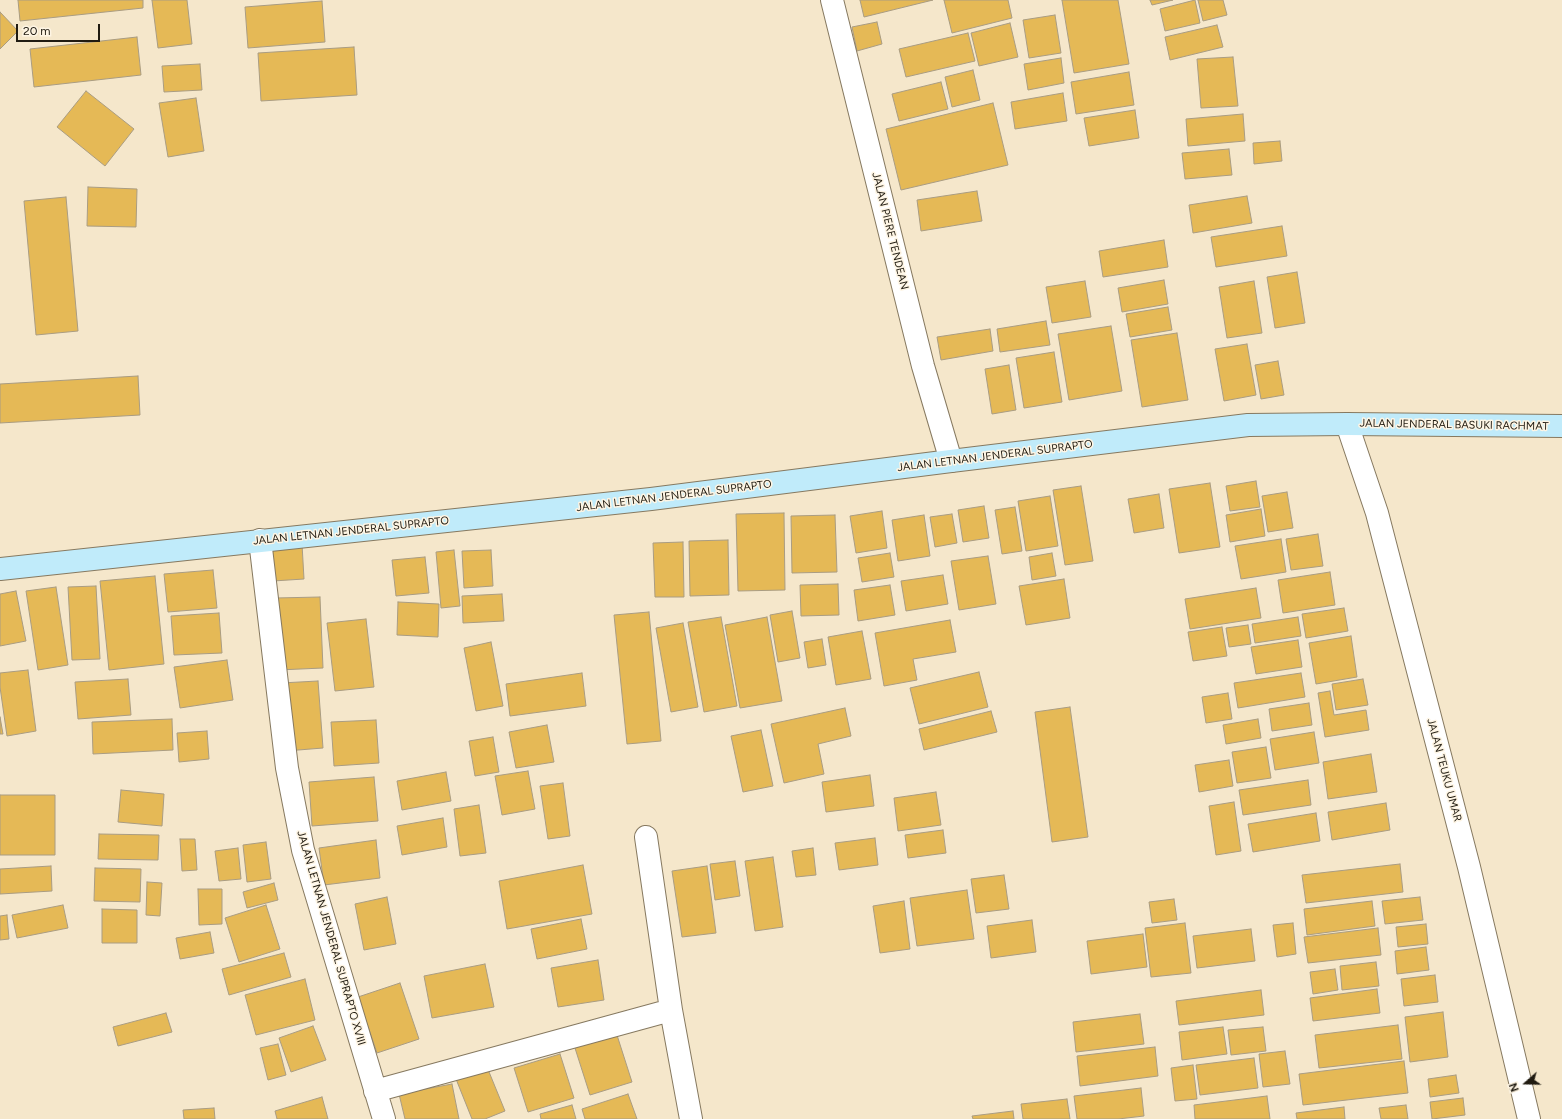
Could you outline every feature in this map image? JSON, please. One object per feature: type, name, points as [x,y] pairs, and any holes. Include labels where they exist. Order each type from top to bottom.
[{"type":"main road","name":"JALAN LETNAN JENDERAL SUPRAPTO","points":[[0,569],[651,499],[1248,425],[1347,424]]},
{"type":"main road","name":"JALAN JENDERAL BASUKI RACHMAT","points":[[1347,424],[1562,426]]},
{"type":"street","name":"JALAN PIERE TENDEAN","points":[[832,0],[923,366],[951,461]]},
{"type":"street","name":"JALAN TEUKU UMAR","points":[[1347,424],[1377,512],[1469,867],[1529,1119]]},
{"type":"street","name":"JALAN LETNAN JENDERAL SUPRAPTO XVIII","points":[[260,540],[287,768],[303,850],[384,1119]]},
{"type":"street","points":[[646,837],[671,1010],[691,1119]]},
{"type":"street","points":[[375,1091],[671,1010]]},
{"type":"building","points":[[18,0],[143,0],[143,8],[20,21]]},
{"type":"building","points":[[152,0],[187,0],[192,44],[158,48]]},
{"type":"building","points":[[860,0],[933,0],[864,17]]},
{"type":"building","points":[[944,0],[1008,0],[1012,18],[952,33]]},
{"type":"building","points":[[1062,0],[1118,0],[1129,64],[1074,73]]},
{"type":"building","points":[[1150,0],[1173,0],[1152,5]]},
{"type":"building","points":[[1195,0],[1200,23],[1165,31],[1160,9]]},
{"type":"building","points":[[1198,0],[1223,0],[1227,15],[1203,21]]},
{"type":"building","points":[[322,1],[325,42],[248,48],[245,7]]},
{"type":"building","points":[[0,12],[18,31],[0,49]]},
{"type":"building","points":[[1055,15],[1061,53],[1029,58],[1023,20]]},
{"type":"building","points":[[877,22],[882,44],[857,51],[852,27]]},
{"type":"building","points":[[1010,23],[1018,57],[979,66],[971,33]]},
{"type":"building","points":[[1217,25],[1223,47],[1170,60],[1165,37]]},
{"type":"building","points":[[968,33],[975,61],[906,77],[899,49]]},
{"type":"building","points":[[137,37],[141,75],[34,87],[30,49]]},
{"type":"building","points":[[354,47],[357,95],[261,101],[258,53]]},
{"type":"building","points":[[1233,57],[1238,106],[1201,108],[1197,59]]},
{"type":"building","points":[[1061,58],[1064,83],[1028,90],[1024,64]]},
{"type":"building","points":[[200,64],[202,90],[164,92],[162,66]]},
{"type":"building","points":[[973,70],[980,100],[952,107],[945,77]]},
{"type":"building","points":[[1129,72],[1134,105],[1076,114],[1071,82]]},
{"type":"building","points":[[941,82],[948,109],[899,121],[892,94]]},
{"type":"building","points":[[86,91],[134,129],[105,166],[57,127]]},
{"type":"building","points":[[1063,93],[1067,121],[1015,129],[1011,102]]},
{"type":"building","points":[[196,98],[204,151],[168,157],[159,103]]},
{"type":"building","points":[[993,103],[1008,165],[901,190],[886,129]]},
{"type":"building","points":[[1135,110],[1139,138],[1089,146],[1084,118]]},
{"type":"building","points":[[1243,114],[1245,141],[1188,146],[1186,119]]},
{"type":"building","points":[[1280,141],[1282,161],[1254,164],[1253,143]]},
{"type":"building","points":[[1229,149],[1232,175],[1185,179],[1182,153]]},
{"type":"building","points":[[88,187],[137,189],[136,227],[87,226]]},
{"type":"building","points":[[977,191],[982,221],[921,231],[917,200]]},
{"type":"building","points":[[1247,196],[1252,223],[1193,233],[1189,205]]},
{"type":"building","points":[[66,197],[78,331],[36,335],[24,201]]},
{"type":"building","points":[[1282,226],[1287,256],[1216,267],[1211,237]]},
{"type":"building","points":[[1164,240],[1168,267],[1103,277],[1099,251]]},
{"type":"building","points":[[1297,272],[1305,323],[1275,328],[1267,277]]},
{"type":"building","points":[[1164,280],[1168,304],[1122,312],[1118,288]]},
{"type":"building","points":[[1085,281],[1091,317],[1052,323],[1046,287]]},
{"type":"building","points":[[1254,281],[1262,333],[1227,338],[1219,287]]},
{"type":"building","points":[[1168,307],[1172,330],[1130,337],[1126,314]]},
{"type":"building","points":[[1046,321],[1050,345],[1000,352],[997,329]]},
{"type":"building","points":[[1111,326],[1122,391],[1069,400],[1058,334]]},
{"type":"building","points":[[990,329],[993,351],[941,360],[937,337]]},
{"type":"building","points":[[1177,333],[1188,400],[1142,407],[1131,340]]},
{"type":"building","points":[[1247,344],[1256,395],[1224,401],[1215,349]]},
{"type":"building","points":[[1054,352],[1062,402],[1024,408],[1016,358]]},
{"type":"building","points":[[1278,361],[1284,395],[1261,399],[1255,365]]},
{"type":"building","points":[[1009,365],[1016,410],[992,414],[985,369]]},
{"type":"building","points":[[138,376],[140,415],[0,423],[0,384]]},
{"type":"building","points":[[1256,481],[1260,507],[1230,511],[1226,486]]},
{"type":"building","points":[[1210,483],[1220,547],[1179,553],[1169,489]]},
{"type":"building","points":[[1081,486],[1093,561],[1065,565],[1053,490]]},
{"type":"building","points":[[1287,492],[1293,528],[1268,532],[1262,496]]},
{"type":"building","points":[[1159,494],[1164,528],[1134,533],[1128,499]]},
{"type":"building","points":[[1050,496],[1058,546],[1026,551],[1018,501]]},
{"type":"building","points":[[984,506],[989,538],[963,542],[958,510]]},
{"type":"building","points":[[1015,507],[1022,551],[1002,554],[995,510]]},
{"type":"building","points":[[1261,509],[1265,536],[1230,542],[1226,515]]},
{"type":"building","points":[[882,511],[887,548],[856,553],[850,516]]},
{"type":"building","points":[[784,513],[785,590],[738,591],[736,514]]},
{"type":"building","points":[[952,514],[957,543],[935,547],[930,517]]},
{"type":"building","points":[[835,515],[837,572],[792,573],[791,516]]},
{"type":"building","points":[[924,515],[930,556],[898,561],[892,520]]},
{"type":"building","points":[[1318,534],[1323,566],[1291,570],[1286,539]]},
{"type":"building","points":[[1281,539],[1286,572],[1241,579],[1235,546]]},
{"type":"building","points":[[728,540],[729,595],[690,596],[689,541]]},
{"type":"building","points":[[683,542],[684,597],[655,597],[653,543]]},
{"type":"building","points":[[302,544],[304,579],[273,581],[271,546]]},
{"type":"building","points":[[454,550],[460,606],[441,608],[436,552]]},
{"type":"building","points":[[491,550],[493,586],[464,588],[462,551]]},
{"type":"building","points":[[890,553],[894,577],[862,582],[858,558]]},
{"type":"building","points":[[1052,553],[1056,576],[1032,580],[1029,557]]},
{"type":"building","points":[[988,556],[996,604],[959,610],[951,561]]},
{"type":"building","points":[[425,557],[429,593],[396,596],[392,560]]},
{"type":"building","points":[[213,570],[217,608],[168,612],[164,574]]},
{"type":"building","points":[[1330,572],[1335,605],[1283,613],[1278,580]]},
{"type":"building","points":[[943,575],[948,604],[906,611],[901,581]]},
{"type":"building","points":[[155,576],[164,664],[109,670],[100,581]]},
{"type":"building","points":[[1064,579],[1070,618],[1026,625],[1019,586]]},
{"type":"building","points":[[838,584],[839,615],[801,616],[800,585]]},
{"type":"building","points":[[890,585],[895,615],[858,621],[854,590]]},
{"type":"building","points":[[96,586],[100,659],[72,660],[68,587]]},
{"type":"building","points":[[56,587],[68,665],[38,670],[26,591]]},
{"type":"building","points":[[1256,588],[1261,618],[1190,629],[1185,599]]},
{"type":"building","points":[[16,591],[26,641],[0,646],[0,594]]},
{"type":"building","points":[[502,594],[504,621],[463,623],[462,596]]},
{"type":"building","points":[[320,597],[323,668],[278,670],[275,598]]},
{"type":"building","points":[[398,602],[439,604],[438,637],[397,635]]},
{"type":"building","points":[[1344,608],[1348,631],[1306,638],[1302,614]]},
{"type":"building","points":[[792,611],[800,658],[778,662],[770,615]]},
{"type":"building","points":[[649,612],[661,741],[627,744],[614,615]]},
{"type":"building","points":[[219,613],[222,653],[174,655],[171,616]]},
{"type":"building","points":[[721,617],[737,706],[704,712],[688,622]]},
{"type":"building","points":[[767,617],[782,701],[740,708],[725,625]]},
{"type":"building","points":[[1298,617],[1301,636],[1255,643],[1252,624]]},
{"type":"building","points":[[366,619],[374,687],[335,691],[327,623]]},
{"type":"building","points":[[950,620],[956,652],[913,659],[917,680],[884,686],[875,633]]},
{"type":"building","points":[[683,623],[698,707],[671,712],[656,628]]},
{"type":"building","points":[[1248,625],[1251,644],[1229,647],[1226,628]]},
{"type":"building","points":[[1222,627],[1227,656],[1193,661],[1188,632]]},
{"type":"building","points":[[862,631],[871,679],[836,685],[828,637]]},
{"type":"building","points":[[1351,636],[1357,677],[1316,684],[1309,643]]},
{"type":"building","points":[[822,639],[826,665],[808,668],[804,642]]},
{"type":"building","points":[[1298,640],[1302,667],[1256,674],[1251,647]]},
{"type":"building","points":[[491,642],[503,706],[476,711],[464,648]]},
{"type":"building","points":[[227,660],[233,700],[180,708],[174,667]]},
{"type":"building","points":[[28,670],[36,731],[7,736],[0,687],[0,673]]},
{"type":"building","points":[[979,672],[988,707],[919,724],[910,688]]},
{"type":"building","points":[[582,673],[586,706],[510,716],[506,684]]},
{"type":"building","points":[[1301,673],[1305,697],[1238,708],[1234,683]]},
{"type":"building","points":[[128,679],[131,715],[78,719],[75,682]]},
{"type":"building","points":[[1363,679],[1368,705],[1336,710],[1332,684]]},
{"type":"building","points":[[318,681],[323,748],[286,751],[281,683]]},
{"type":"building","points":[[1330,691],[1334,715],[1366,710],[1369,730],[1325,737],[1318,693]]},
{"type":"building","points":[[1228,693],[1232,719],[1206,723],[1202,697]]},
{"type":"building","points":[[1309,703],[1312,725],[1272,731],[1269,709]]},
{"type":"building","points":[[1070,707],[1088,837],[1052,842],[1035,712]]},
{"type":"building","points":[[845,708],[851,736],[818,744],[824,774],[784,783],[771,724]]},
{"type":"building","points":[[991,711],[997,732],[924,750],[919,729]]},
{"type":"building","points":[[0,717],[3,734],[0,734]]},
{"type":"building","points":[[172,719],[173,750],[93,754],[92,722]]},
{"type":"building","points":[[1258,719],[1261,738],[1226,744],[1223,725]]},
{"type":"building","points":[[376,720],[379,763],[334,766],[331,722]]},
{"type":"building","points":[[547,725],[554,762],[516,768],[509,732]]},
{"type":"building","points":[[761,730],[773,786],[743,792],[731,736]]},
{"type":"building","points":[[207,731],[209,759],[179,762],[177,733]]},
{"type":"building","points":[[1314,732],[1319,763],[1275,770],[1270,739]]},
{"type":"building","points":[[493,737],[499,772],[475,776],[469,741]]},
{"type":"building","points":[[1266,747],[1271,778],[1237,783],[1232,752]]},
{"type":"building","points":[[1371,754],[1377,792],[1328,799],[1323,762]]},
{"type":"building","points":[[1229,760],[1233,786],[1199,792],[1195,765]]},
{"type":"building","points":[[528,771],[535,809],[502,815],[495,776]]},
{"type":"building","points":[[446,772],[451,801],[402,810],[397,781]]},
{"type":"building","points":[[870,775],[874,806],[826,812],[822,782]]},
{"type":"building","points":[[374,777],[378,821],[312,826],[309,782]]},
{"type":"building","points":[[1308,780],[1311,805],[1243,815],[1239,790]]},
{"type":"building","points":[[563,783],[570,836],[548,839],[540,786]]},
{"type":"building","points":[[121,790],[164,794],[162,826],[118,822]]},
{"type":"building","points":[[936,792],[941,825],[898,831],[894,798]]},
{"type":"building","points":[[0,795],[55,795],[55,855],[0,855]]},
{"type":"building","points":[[1234,802],[1241,851],[1216,855],[1209,806]]},
{"type":"building","points":[[1386,803],[1390,830],[1332,840],[1328,812]]},
{"type":"building","points":[[479,805],[486,853],[460,856],[454,809]]},
{"type":"building","points":[[1316,813],[1320,841],[1253,852],[1248,824]]},
{"type":"building","points":[[443,818],[447,847],[402,855],[397,826]]},
{"type":"building","points":[[943,830],[946,853],[908,858],[905,835]]},
{"type":"building","points":[[99,834],[159,835],[158,860],[98,859]]},
{"type":"building","points":[[875,838],[878,865],[839,870],[835,843]]},
{"type":"building","points":[[180,839],[195,839],[197,870],[182,871]]},
{"type":"building","points":[[376,840],[380,878],[324,885],[319,848]]},
{"type":"building","points":[[266,842],[271,879],[247,882],[243,845]]},
{"type":"building","points":[[238,848],[241,879],[219,881],[215,851]]},
{"type":"building","points":[[813,848],[816,875],[796,877],[792,851]]},
{"type":"building","points":[[773,857],[783,927],[755,931],[745,861]]},
{"type":"building","points":[[735,861],[740,896],[715,900],[710,864]]},
{"type":"building","points":[[1400,864],[1403,892],[1306,903],[1302,875]]},
{"type":"building","points":[[583,865],[592,914],[507,929],[499,881]]},
{"type":"building","points":[[51,866],[52,891],[0,894],[0,869]]},
{"type":"building","points":[[707,866],[716,933],[682,937],[672,871]]},
{"type":"building","points":[[95,868],[141,869],[140,902],[94,901]]},
{"type":"building","points":[[1004,875],[1009,909],[976,913],[971,879]]},
{"type":"building","points":[[147,882],[162,883],[160,916],[146,915]]},
{"type":"building","points":[[274,883],[278,900],[247,908],[243,892]]},
{"type":"building","points":[[198,889],[222,889],[222,924],[199,925]]},
{"type":"building","points":[[967,890],[974,939],[917,946],[910,898]]},
{"type":"building","points":[[387,897],[396,944],[364,950],[355,904]]},
{"type":"building","points":[[1420,897],[1423,920],[1385,924],[1382,901]]},
{"type":"building","points":[[1174,899],[1177,920],[1152,923],[1149,902]]},
{"type":"building","points":[[904,901],[910,949],[880,953],[873,906]]},
{"type":"building","points":[[1372,901],[1375,926],[1307,935],[1304,909]]},
{"type":"building","points":[[63,905],[68,928],[17,938],[12,915]]},
{"type":"building","points":[[266,905],[280,949],[239,962],[225,918]]},
{"type":"building","points":[[102,909],[137,910],[137,943],[102,943]]},
{"type":"building","points":[[7,915],[9,939],[0,940],[0,916]]},
{"type":"building","points":[[581,919],[587,949],[537,959],[531,929]]},
{"type":"building","points":[[1032,920],[1036,952],[991,958],[987,926]]},
{"type":"building","points":[[1185,923],[1191,973],[1151,977],[1145,928]]},
{"type":"building","points":[[1293,923],[1296,954],[1277,957],[1273,925]]},
{"type":"building","points":[[1426,924],[1428,944],[1398,947],[1396,927]]},
{"type":"building","points":[[1378,928],[1381,955],[1308,963],[1304,937]]},
{"type":"building","points":[[1251,929],[1255,961],[1197,968],[1193,936]]},
{"type":"building","points":[[210,932],[214,953],[180,959],[176,938]]},
{"type":"building","points":[[1143,934],[1147,967],[1091,974],[1087,941]]},
{"type":"building","points":[[1426,947],[1429,970],[1397,974],[1395,951]]},
{"type":"building","points":[[284,953],[291,977],[229,995],[222,969]]},
{"type":"building","points":[[598,960],[604,1000],[558,1007],[551,968]]},
{"type":"building","points":[[1376,962],[1379,986],[1342,990],[1340,966]]},
{"type":"building","points":[[485,964],[494,1007],[432,1018],[424,976]]},
{"type":"building","points":[[1335,969],[1338,990],[1313,994],[1310,972]]},
{"type":"building","points":[[1435,975],[1438,1002],[1404,1006],[1401,979]]},
{"type":"building","points":[[305,979],[315,1020],[256,1035],[245,995]]},
{"type":"building","points":[[400,983],[419,1039],[377,1053],[358,997]]},
{"type":"building","points":[[1377,989],[1380,1013],[1313,1021],[1310,998]]},
{"type":"building","points":[[1261,990],[1264,1015],[1179,1025],[1176,1001]]},
{"type":"building","points":[[1443,1012],[1448,1057],[1410,1062],[1405,1017]]},
{"type":"building","points":[[166,1013],[172,1032],[118,1046],[113,1027]]},
{"type":"building","points":[[1140,1014],[1144,1044],[1076,1052],[1073,1022]]},
{"type":"building","points":[[1398,1025],[1402,1059],[1319,1068],[1315,1035]]},
{"type":"building","points":[[313,1026],[326,1060],[291,1072],[279,1038]]},
{"type":"building","points":[[1223,1027],[1227,1054],[1182,1060],[1179,1032]]},
{"type":"building","points":[[1263,1027],[1266,1051],[1231,1055],[1228,1030]]},
{"type":"building","points":[[616,1032],[632,1082],[590,1095],[574,1045]]},
{"type":"building","points":[[278,1044],[286,1075],[268,1080],[260,1048]]},
{"type":"building","points":[[1155,1047],[1158,1076],[1080,1086],[1077,1056]]},
{"type":"building","points":[[1285,1051],[1290,1084],[1263,1087],[1259,1054]]},
{"type":"building","points":[[560,1054],[574,1098],[528,1112],[514,1068]]},
{"type":"building","points":[[1254,1058],[1258,1088],[1200,1095],[1196,1065]]},
{"type":"building","points":[[1404,1061],[1408,1093],[1303,1105],[1299,1074]]},
{"type":"building","points":[[1193,1065],[1197,1099],[1175,1101],[1171,1068]]},
{"type":"building","points":[[487,1067],[505,1111],[485,1119],[472,1119],[456,1079]]},
{"type":"building","points":[[1456,1075],[1459,1093],[1430,1097],[1428,1079]]},
{"type":"building","points":[[452,1084],[459,1119],[405,1119],[399,1094]]},
{"type":"building","points":[[1141,1088],[1144,1116],[1118,1119],[1077,1119],[1074,1096]]},
{"type":"building","points":[[628,1094],[637,1119],[585,1119],[582,1109]]},
{"type":"building","points":[[1267,1096],[1270,1119],[1195,1119],[1194,1105]]},
{"type":"building","points":[[322,1097],[328,1119],[277,1119],[275,1111]]},
{"type":"building","points":[[1463,1098],[1465,1115],[1432,1119],[1430,1102]]},
{"type":"building","points":[[1067,1099],[1070,1119],[1023,1119],[1021,1104]]},
{"type":"building","points":[[572,1105],[576,1119],[541,1119],[540,1114]]},
{"type":"building","points":[[1406,1105],[1408,1119],[1381,1119],[1379,1108]]},
{"type":"building","points":[[1344,1107],[1345,1119],[1297,1119],[1296,1113]]},
{"type":"building","points":[[214,1108],[215,1119],[184,1119],[183,1110]]},
{"type":"building","points":[[1013,1111],[1014,1119],[973,1119],[972,1116]]}]
